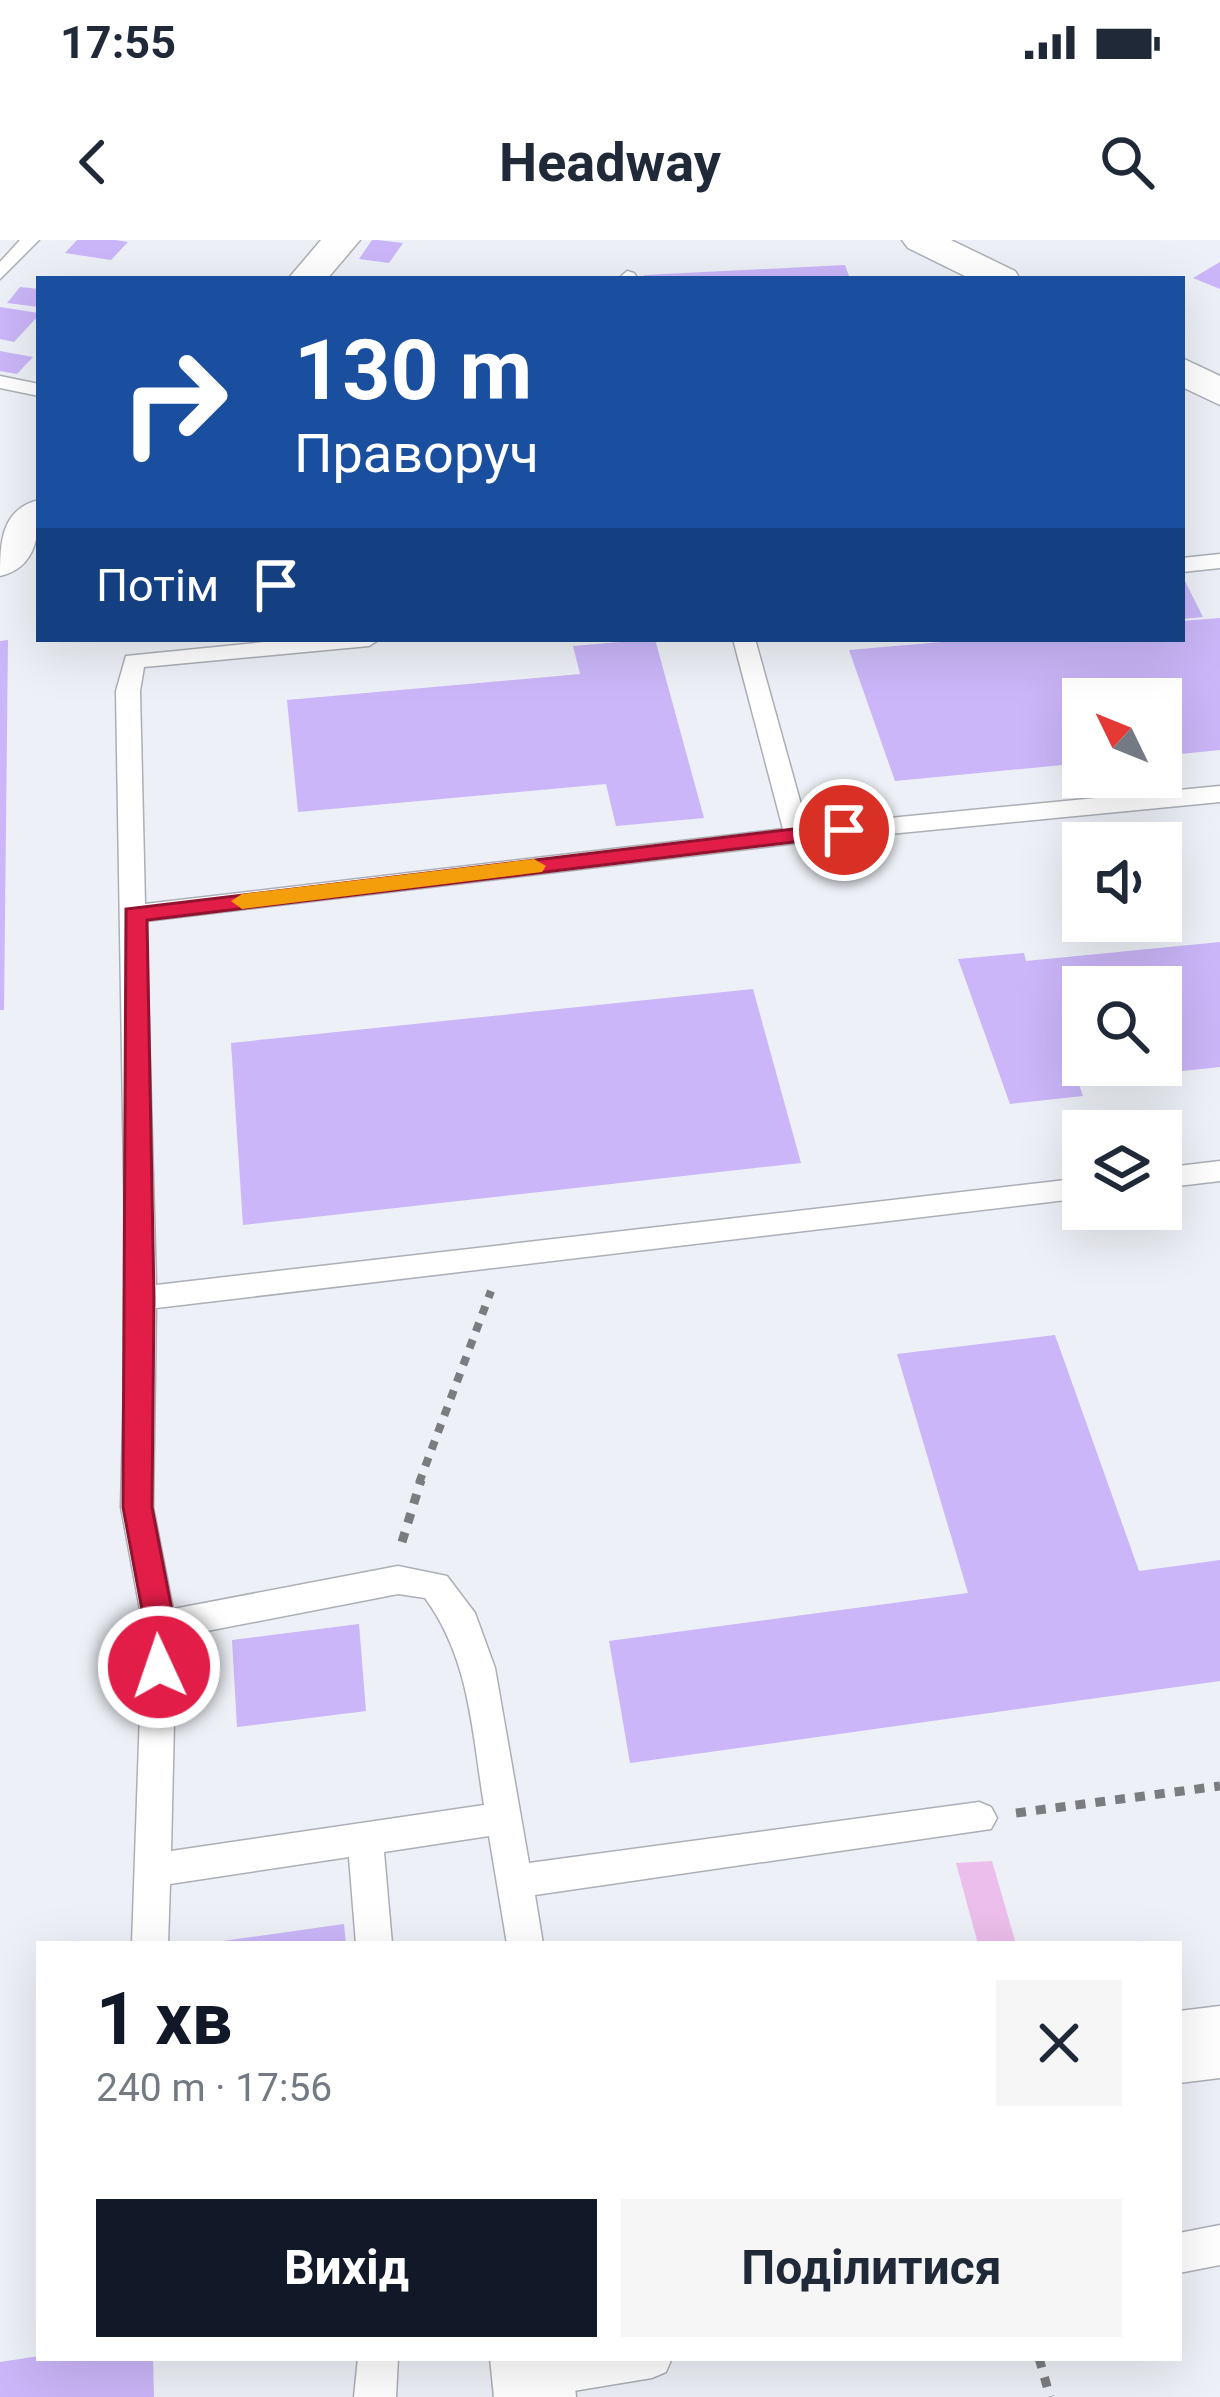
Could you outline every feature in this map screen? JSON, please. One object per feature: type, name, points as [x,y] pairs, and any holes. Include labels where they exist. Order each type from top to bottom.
[{"type":"street","points":[[311,276],[341,240]]},
{"type":"street","points":[[921,240],[995,276]]},
{"type":"street","points":[[1185,372],[1220,393]]},
{"type":"street","points":[[0,563],[36,517]]},
{"type":"street","points":[[1182,2048],[1220,2042]]},
{"type":"lane","points":[[0,273],[30,240]]},
{"type":"lane","points":[[0,382],[36,389]]},
{"type":"lane","points":[[1185,565],[1220,561]]},
{"type":"lane","points":[[150,1941],[160,1626],[137,1507],[141,1298],[128,691],[134,661],[337,642]]},
{"type":"lane","points":[[745,642],[797,835]]},
{"type":"lane","points":[[135,914],[797,835],[1220,794]]},
{"type":"lane","points":[[1182,1176],[1220,1171]]},
{"type":"lane","points":[[141,1298],[1062,1191]]},
{"type":"lane","points":[[160,1626],[398,1580],[435,1586],[463,1623],[478,1668],[524,1941]]},
{"type":"lane","points":[[154,1870],[503,1818]]},
{"type":"lane","points":[[514,1881],[979,1818]]},
{"type":"lane","points":[[365,1837],[374,1941]]},
{"type":"lane","points":[[1182,2251],[1220,2245]]},
{"type":"lane","points":[[375,2397],[378,2361]]},
{"type":"lane","points":[[533,2377],[633,2361]]},
{"type":"path","points":[[398,1580],[404,1525],[504,1259]]},
{"type":"path","points":[[979,1818],[1220,1786]]},
{"type":"path","points":[[1040,2361],[1050,2397]]},
{"type":"shaded area","points":[[992,1861],[1015,1941],[977,1941],[956,1863]]},
{"type":"building","points":[[77,240],[128,242],[111,260],[65,253]]},
{"type":"building","points":[[372,240],[403,243],[389,263],[359,259]]},
{"type":"building","points":[[1220,262],[1220,289],[1193,278]]},
{"type":"building","points":[[845,265],[849,276],[644,276]]},
{"type":"building","points":[[20,287],[36,289],[36,307],[7,303]]},
{"type":"building","points":[[0,307],[36,313],[14,342],[0,339]]},
{"type":"building","points":[[0,351],[33,357],[17,374],[0,371]]},
{"type":"building","points":[[1185,581],[1203,617],[1185,619]]},
{"type":"building","points":[[1220,618],[1220,750],[1182,754],[1182,678],[1062,678],[1062,765],[895,781],[849,650],[941,642],[1185,642],[1185,621]]},
{"type":"building","points":[[8,640],[4,1010],[0,1010],[0,641]]},
{"type":"building","points":[[656,642],[704,818],[616,826],[606,784],[298,812],[287,700],[580,674],[573,646]]},
{"type":"building","points":[[1220,942],[1220,1067],[1182,1071],[1182,966],[1062,966],[1062,1086],[1079,1086],[1083,1096],[1010,1104],[958,959],[1024,953],[1026,961]]},
{"type":"building","points":[[753,989],[801,1163],[243,1225],[231,1043]]},
{"type":"building","points":[[1055,1335],[1139,1571],[1220,1560],[1220,1681],[630,1763],[609,1641],[968,1593],[897,1354]]},
{"type":"building","points":[[359,1624],[366,1711],[237,1727],[232,1640]]},
{"type":"building","points":[[344,1924],[346,1941],[223,1941]]},
{"type":"building","points":[[36,2356],[36,2361],[153,2361],[154,2397],[0,2397],[0,2362]]},
{"type":"slow traffic","points":[[242,901],[534,866]]},
{"type":"route","points":[[159,1667],[160,1626],[137,1507],[141,1298],[135,914],[844,830]]}]
